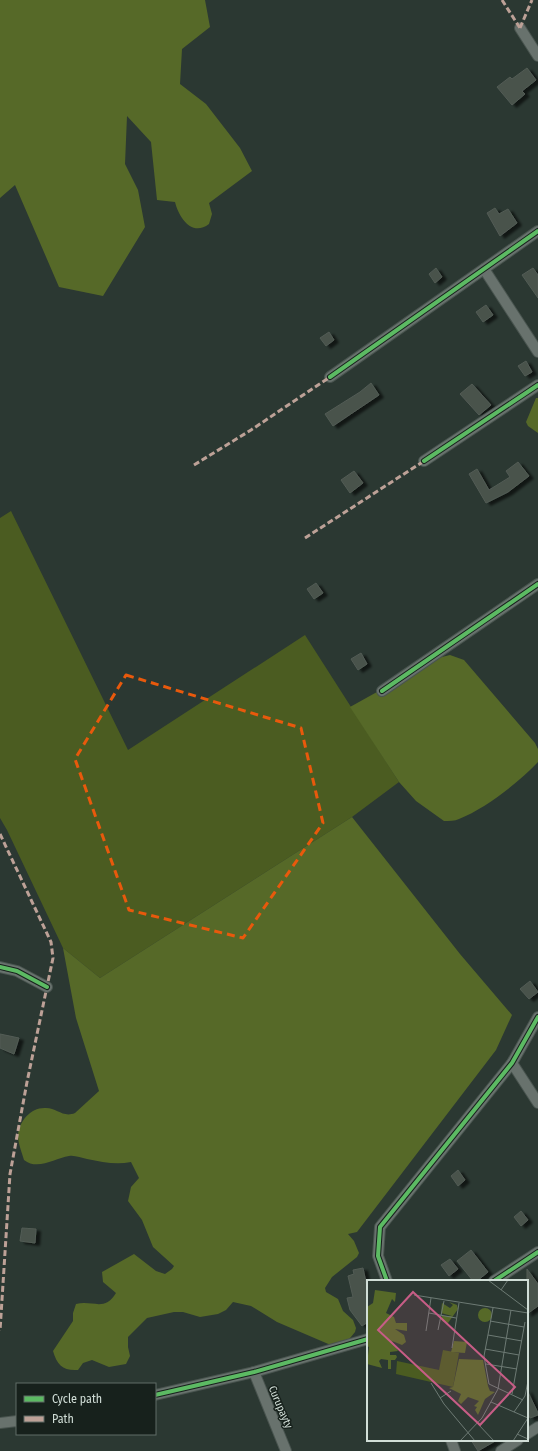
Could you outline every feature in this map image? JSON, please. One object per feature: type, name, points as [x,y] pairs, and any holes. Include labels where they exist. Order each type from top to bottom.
[{"type":"street","points":[[520,28],[538,56]]},
{"type":"street","points":[[330,377],[538,231]]},
{"type":"street","points":[[484,269],[538,352]]},
{"type":"street","points":[[424,461],[538,385]]},
{"type":"street","points":[[382,691],[538,584]]},
{"type":"street","points":[[0,967],[17,971],[47,987]]},
{"type":"street","points":[[387,1280],[378,1256],[380,1227],[512,1064],[538,1017]]},
{"type":"street","points":[[512,1064],[538,1104]]},
{"type":"street","points":[[496,1280],[538,1252]]},
{"type":"street","points":[[156,1395],[254,1372],[367,1339]]},
{"type":"street","name":"Curupayty","points":[[254,1372],[286,1451]]},
{"type":"street","points":[[0,1423],[16,1421]]},
{"type":"street","points":[[528,1433],[538,1427]]},
{"type":"street","points":[[450,1441],[455,1451]]},
{"type":"street","points":[[501,1451],[516,1441]]},
{"type":"highlighted area","points":[[126,675],[301,728],[323,823],[243,938],[129,910],[75,759]]},
{"type":"green space","points":[[0,0],[205,0],[210,27],[182,49],[180,84],[206,104],[240,148],[252,171],[209,203],[212,214],[209,224],[203,227],[192,227],[183,219],[175,202],[157,200],[151,142],[127,116],[125,164],[138,190],[145,227],[103,296],[59,287],[15,185],[0,198]]},
{"type":"green space","points":[[536,398],[538,398],[538,433],[528,426],[526,422]]},
{"type":"green space","points":[[11,511],[128,750],[305,635],[399,782],[352,817],[100,978],[63,948],[0,818],[0,518]]},
{"type":"green space","points":[[450,655],[464,660],[535,743],[538,749],[538,762],[491,802],[457,820],[444,821],[416,801],[399,782],[350,707],[438,658]]},
{"type":"green space","points":[[352,817],[460,954],[512,1015],[496,1050],[357,1232],[348,1234],[354,1241],[359,1253],[357,1257],[332,1277],[325,1288],[326,1292],[338,1299],[343,1311],[353,1320],[356,1328],[355,1332],[346,1343],[333,1346],[277,1322],[251,1306],[233,1302],[226,1310],[218,1314],[200,1317],[183,1312],[174,1312],[147,1318],[128,1337],[130,1356],[126,1364],[109,1367],[92,1360],[83,1363],[78,1370],[68,1369],[61,1366],[56,1360],[53,1351],[73,1321],[73,1313],[76,1304],[103,1304],[112,1299],[116,1293],[103,1282],[102,1272],[134,1254],[156,1271],[165,1274],[174,1266],[153,1247],[142,1220],[128,1201],[131,1187],[139,1178],[131,1162],[109,1163],[76,1156],[64,1157],[41,1164],[29,1163],[24,1160],[19,1145],[18,1136],[23,1120],[31,1112],[41,1108],[50,1108],[63,1114],[75,1113],[99,1091],[76,1018],[63,948],[100,978]]},
{"type":"building","points":[[527,68],[536,80],[522,91],[525,94],[512,105],[497,87],[510,77],[512,79]]},
{"type":"building","points":[[495,208],[499,214],[508,209],[517,223],[500,236],[487,213]]},
{"type":"building","points":[[436,268],[442,277],[435,283],[429,274]]},
{"type":"building","points":[[533,268],[538,275],[538,298],[522,275]]},
{"type":"building","points":[[486,305],[493,315],[483,322],[476,312]]},
{"type":"building","points":[[329,332],[334,340],[326,346],[320,338]]},
{"type":"building","points":[[526,361],[532,372],[525,376],[518,366]]},
{"type":"building","points":[[371,383],[379,395],[333,426],[325,414],[360,392]]},
{"type":"building","points":[[472,384],[491,405],[479,415],[460,394]]},
{"type":"building","points":[[518,462],[529,476],[508,492],[486,503],[469,474],[477,469],[489,490],[510,477],[506,471]]},
{"type":"building","points":[[354,471],[363,483],[350,493],[341,480]]},
{"type":"building","points":[[316,583],[323,593],[314,599],[307,589]]},
{"type":"building","points":[[361,653],[367,664],[358,670],[351,659]]},
{"type":"building","points":[[530,981],[538,992],[529,999],[520,989]]},
{"type":"building","points":[[0,1034],[19,1038],[14,1054],[0,1048]]},
{"type":"building","points":[[458,1170],[465,1180],[458,1186],[451,1176]]},
{"type":"building","points":[[521,1211],[528,1220],[521,1226],[514,1217]]},
{"type":"building","points":[[22,1228],[36,1229],[35,1243],[20,1241]]},
{"type":"building","points":[[471,1250],[488,1272],[478,1280],[472,1280],[457,1261]]},
{"type":"building","points":[[450,1259],[458,1269],[449,1276],[441,1265]]},
{"type":"building","points":[[363,1268],[367,1287],[367,1323],[362,1326],[350,1310],[347,1298],[353,1297],[348,1276],[354,1274],[353,1270]]},
{"type":"building","points":[[527,1269],[538,1284],[538,1306],[528,1313],[528,1280]]},
{"type":"building","points":[[528,1392],[538,1413],[538,1415],[530,1418],[528,1413]]},
{"type":"building","points":[[472,1441],[495,1441],[478,1451]]},
{"type":"marked path","points":[[502,0],[520,28]]},
{"type":"marked path","points":[[520,28],[532,0]]},
{"type":"marked path","points":[[194,465],[251,430],[330,377]]},
{"type":"marked path","points":[[305,538],[424,461]]},
{"type":"marked path","points":[[0,834],[51,942],[53,958],[27,1082],[10,1174],[0,1331]]},
{"type":"cycle path","points":[[330,377],[538,231]]},
{"type":"cycle path","points":[[424,461],[538,385]]},
{"type":"cycle path","points":[[382,691],[538,584]]},
{"type":"cycle path","points":[[0,967],[17,971],[47,987]]},
{"type":"cycle path","points":[[387,1280],[378,1256],[380,1227],[512,1063],[538,1017]]},
{"type":"cycle path","points":[[496,1280],[538,1252]]},
{"type":"cycle path","points":[[156,1395],[254,1372],[367,1339]]}]
